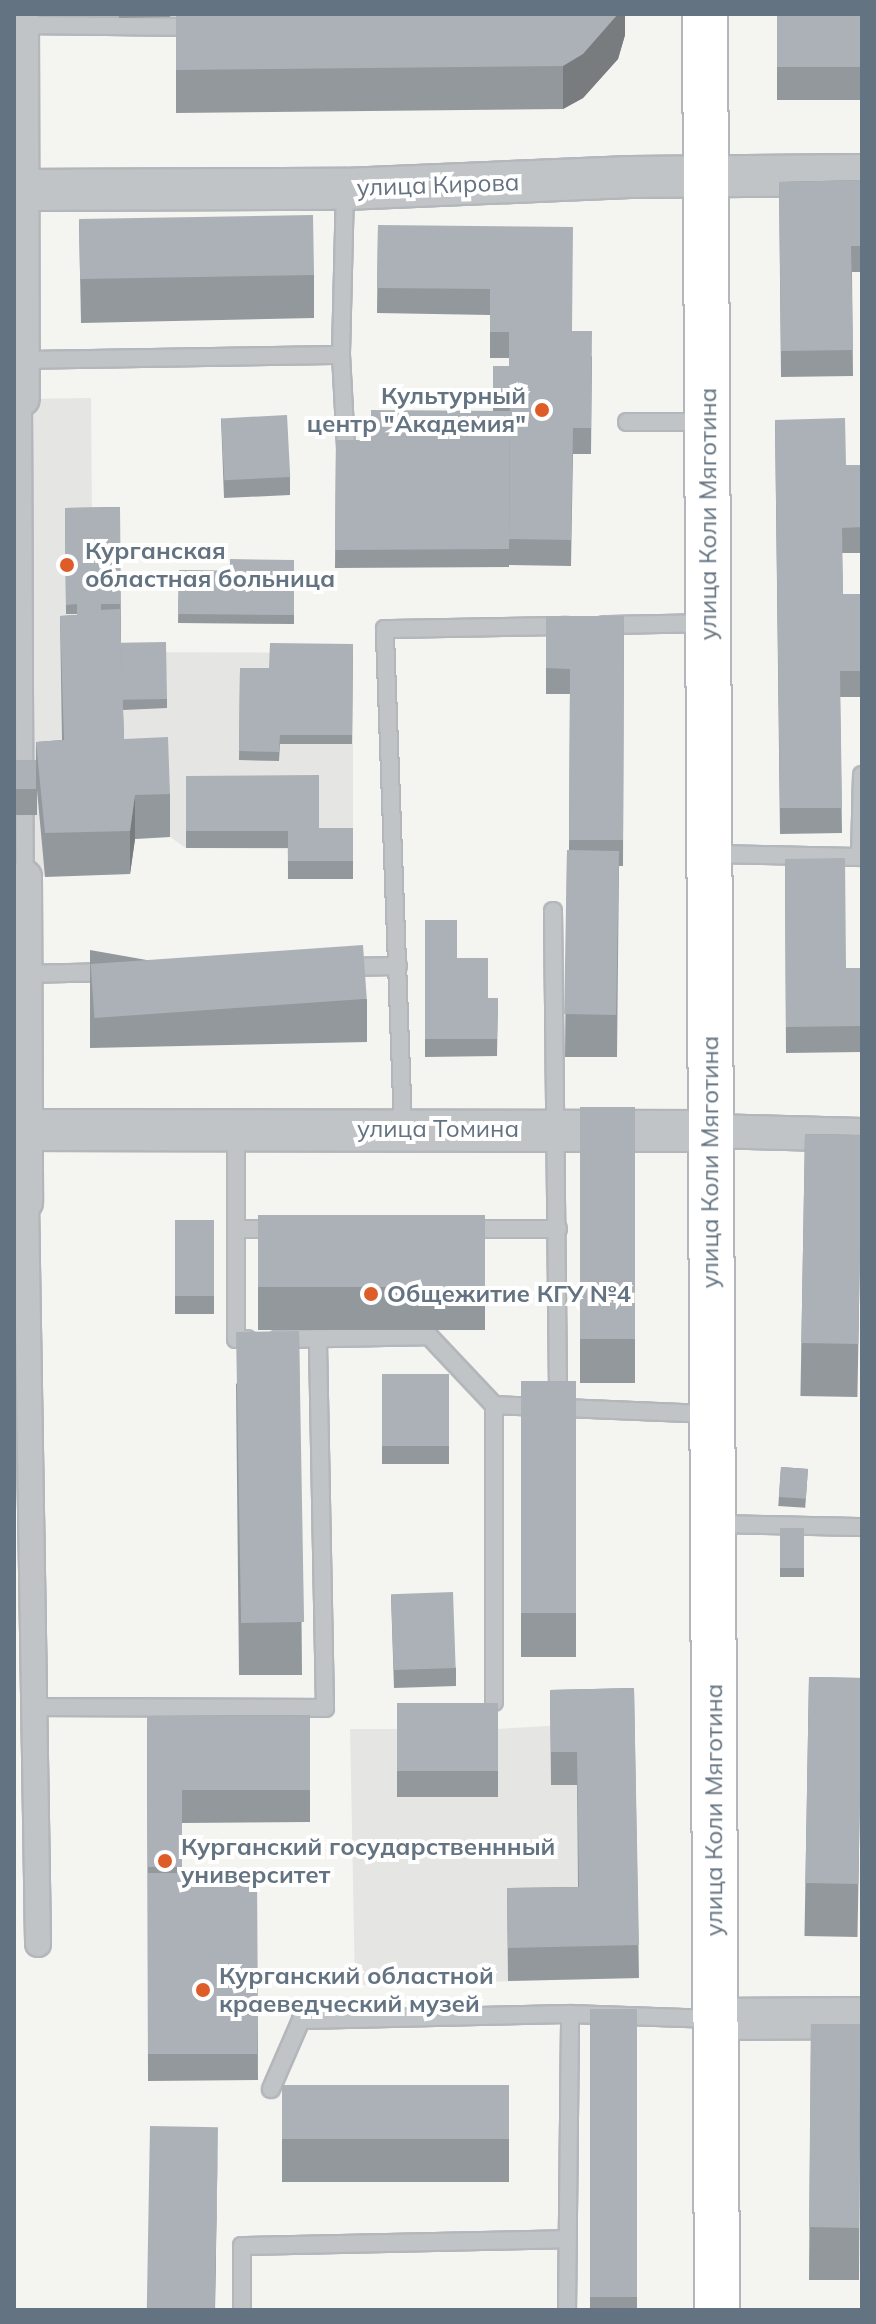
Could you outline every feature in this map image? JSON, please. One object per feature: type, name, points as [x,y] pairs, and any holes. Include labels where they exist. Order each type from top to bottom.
[{"type":"main road","name":"улица Коли Мяготина","points":[[705,14],[709,422],[706,853],[717,2310]]},
{"type":"street","points":[[20,413],[22,360],[18,190],[22,20]]},
{"type":"street","name":"улица Кирова","points":[[18,190],[345,189],[706,176],[862,175]]},
{"type":"street","points":[[25,877],[20,1130],[26,1202],[24,1664],[34,1707],[38,1944]]},
{"type":"street","name":"улица Томина","points":[[20,1130],[403,1127],[862,1135]]},
{"type":"street","points":[[713,2019],[862,2018]]},
{"type":"lane","points":[[22,20],[196,23]]},
{"type":"lane","points":[[345,189],[341,355],[346,448]]},
{"type":"lane","points":[[22,360],[341,355]]},
{"type":"lane","points":[[20,413],[25,877]]},
{"type":"lane","points":[[627,422],[709,422]]},
{"type":"lane","points":[[403,1127],[385,629],[708,623]]},
{"type":"lane","points":[[706,853],[860,857],[862,775]]},
{"type":"lane","points":[[553,911],[559,1129],[558,1408]]},
{"type":"lane","points":[[321,968],[398,966]]},
{"type":"lane","points":[[25,974],[138,972]]},
{"type":"lane","points":[[236,1130],[236,1339],[429,1336],[494,1405],[494,1702]]},
{"type":"lane","points":[[236,1229],[297,1229]]},
{"type":"lane","points":[[451,1229],[558,1229]]},
{"type":"lane","points":[[34,1707],[325,1708],[318,1338]]},
{"type":"lane","points":[[494,1405],[711,1414]]},
{"type":"lane","points":[[711,1524],[862,1527]]},
{"type":"lane","points":[[271,2089],[301,2020],[570,2014],[713,2019]]},
{"type":"lane","points":[[567,2310],[570,2014]]},
{"type":"lane","points":[[242,2310],[242,2246],[568,2239]]},
{"type":"shaded area","name":"Курганская областная больница","points":[[14,225],[23,399],[91,398],[92,515],[120,516],[120,652],[353,653],[353,879],[288,879],[287,849],[186,848],[170,837],[135,839],[130,874],[14,877]]},
{"type":"shaded area","points":[[634,1721],[639,1978],[355,1985],[350,1729],[497,1729]]},
{"type":"building","points":[[618,14],[583,54],[563,66],[176,70],[176,15]]},
{"type":"building","points":[[777,14],[862,14],[862,67],[777,67]]},
{"type":"building","points":[[862,180],[862,246],[851,246],[853,350],[781,351],[779,182]]},
{"type":"building","points":[[313,215],[314,275],[80,279],[79,219]]},
{"type":"building","name":"Культурный центр \"Академия\"","points":[[378,225],[573,227],[572,331],[592,331],[591,428],[573,428],[571,540],[509,539],[510,403],[493,403],[493,366],[509,366],[509,332],[490,332],[490,289],[377,288]]},
{"type":"building","points":[[371,410],[510,411],[509,549],[335,550],[336,440],[371,440]]},
{"type":"building","points":[[287,415],[290,477],[224,480],[221,418]]},
{"type":"building","points":[[845,418],[846,465],[862,465],[862,527],[842,528],[843,594],[862,594],[862,671],[840,671],[842,808],[780,808],[775,420]]},
{"type":"building","points":[[120,507],[120,604],[101,604],[101,589],[77,590],[77,604],[66,605],[65,508]]},
{"type":"building","points":[[230,559],[294,560],[294,615],[178,614],[179,570],[230,571]]},
{"type":"building","points":[[101,589],[101,610],[120,609],[124,739],[168,737],[170,794],[135,795],[130,831],[45,833],[36,742],[64,740],[60,616],[77,615],[77,590]]},
{"type":"building","points":[[546,616],[624,616],[623,840],[569,840],[570,669],[546,668]]},
{"type":"building","points":[[166,642],[167,699],[122,700],[121,643]]},
{"type":"building","points":[[270,643],[353,644],[352,735],[280,735],[279,752],[239,751],[240,668],[269,668]]},
{"type":"building","points":[[14,760],[36,760],[36,789],[14,789]]},
{"type":"building","points":[[319,775],[319,828],[353,828],[353,861],[288,861],[288,831],[186,831],[186,776]]},
{"type":"building","points":[[567,850],[619,851],[616,1015],[564,1014]]},
{"type":"building","points":[[845,858],[846,968],[862,968],[862,1026],[786,1027],[785,859]]},
{"type":"building","points":[[425,920],[457,920],[457,958],[488,958],[488,998],[498,998],[497,1039],[425,1039]]},
{"type":"building","points":[[363,945],[367,999],[94,1018],[91,964]]},
{"type":"building","points":[[580,1107],[635,1107],[635,1339],[580,1339]]},
{"type":"building","points":[[805,1134],[862,1135],[858,1344],[801,1343]]},
{"type":"building","points":[[258,1215],[485,1215],[485,1287],[258,1287]]},
{"type":"building","points":[[175,1220],[214,1220],[214,1296],[175,1296]]},
{"type":"building","points":[[299,1331],[304,1622],[241,1623],[236,1332]]},
{"type":"building","points":[[382,1374],[449,1374],[449,1446],[382,1446]]},
{"type":"building","points":[[521,1381],[576,1381],[576,1613],[521,1613]]},
{"type":"building","points":[[781,1467],[808,1469],[806,1499],[779,1497]]},
{"type":"building","points":[[780,1528],[804,1528],[804,1568],[780,1568]]},
{"type":"building","points":[[453,1592],[456,1668],[394,1670],[391,1594]]},
{"type":"building","points":[[809,1677],[862,1678],[858,1884],[805,1883]]},
{"type":"building","points":[[634,1688],[639,1945],[508,1948],[507,1888],[579,1887],[577,1752],[551,1752],[550,1690]]},
{"type":"building","points":[[397,1703],[498,1703],[498,1771],[397,1771]]},
{"type":"building","name":"Курганский государственнный университет","points":[[310,1715],[310,1790],[182,1790],[182,1867],[148,1867],[147,1716]]},
{"type":"building","name":"Курганский областной краеведческий музей","points":[[148,1873],[257,1873],[257,2054],[148,2054]]},
{"type":"building","points":[[590,2009],[637,2009],[637,2297],[590,2297]]},
{"type":"building","points":[[811,2024],[862,2024],[859,2228],[809,2227]]},
{"type":"building","points":[[282,2085],[509,2085],[509,2139],[282,2139]]},
{"type":"building","points":[[150,2126],[218,2127],[215,2310],[147,2310]]},
{"type":"place","name":"Культурный центр \"Академия\"","points":[[542,410]]},
{"type":"place","name":"Курганская областная больница","points":[[67,565]]},
{"type":"place","name":"Общежитие КГУ №4","points":[[371,1294]]},
{"type":"place","name":"Курганский государственнный университет","points":[[165,1861]]},
{"type":"place","name":"Курганский областной краеведческий музей","points":[[203,1990]]}]
